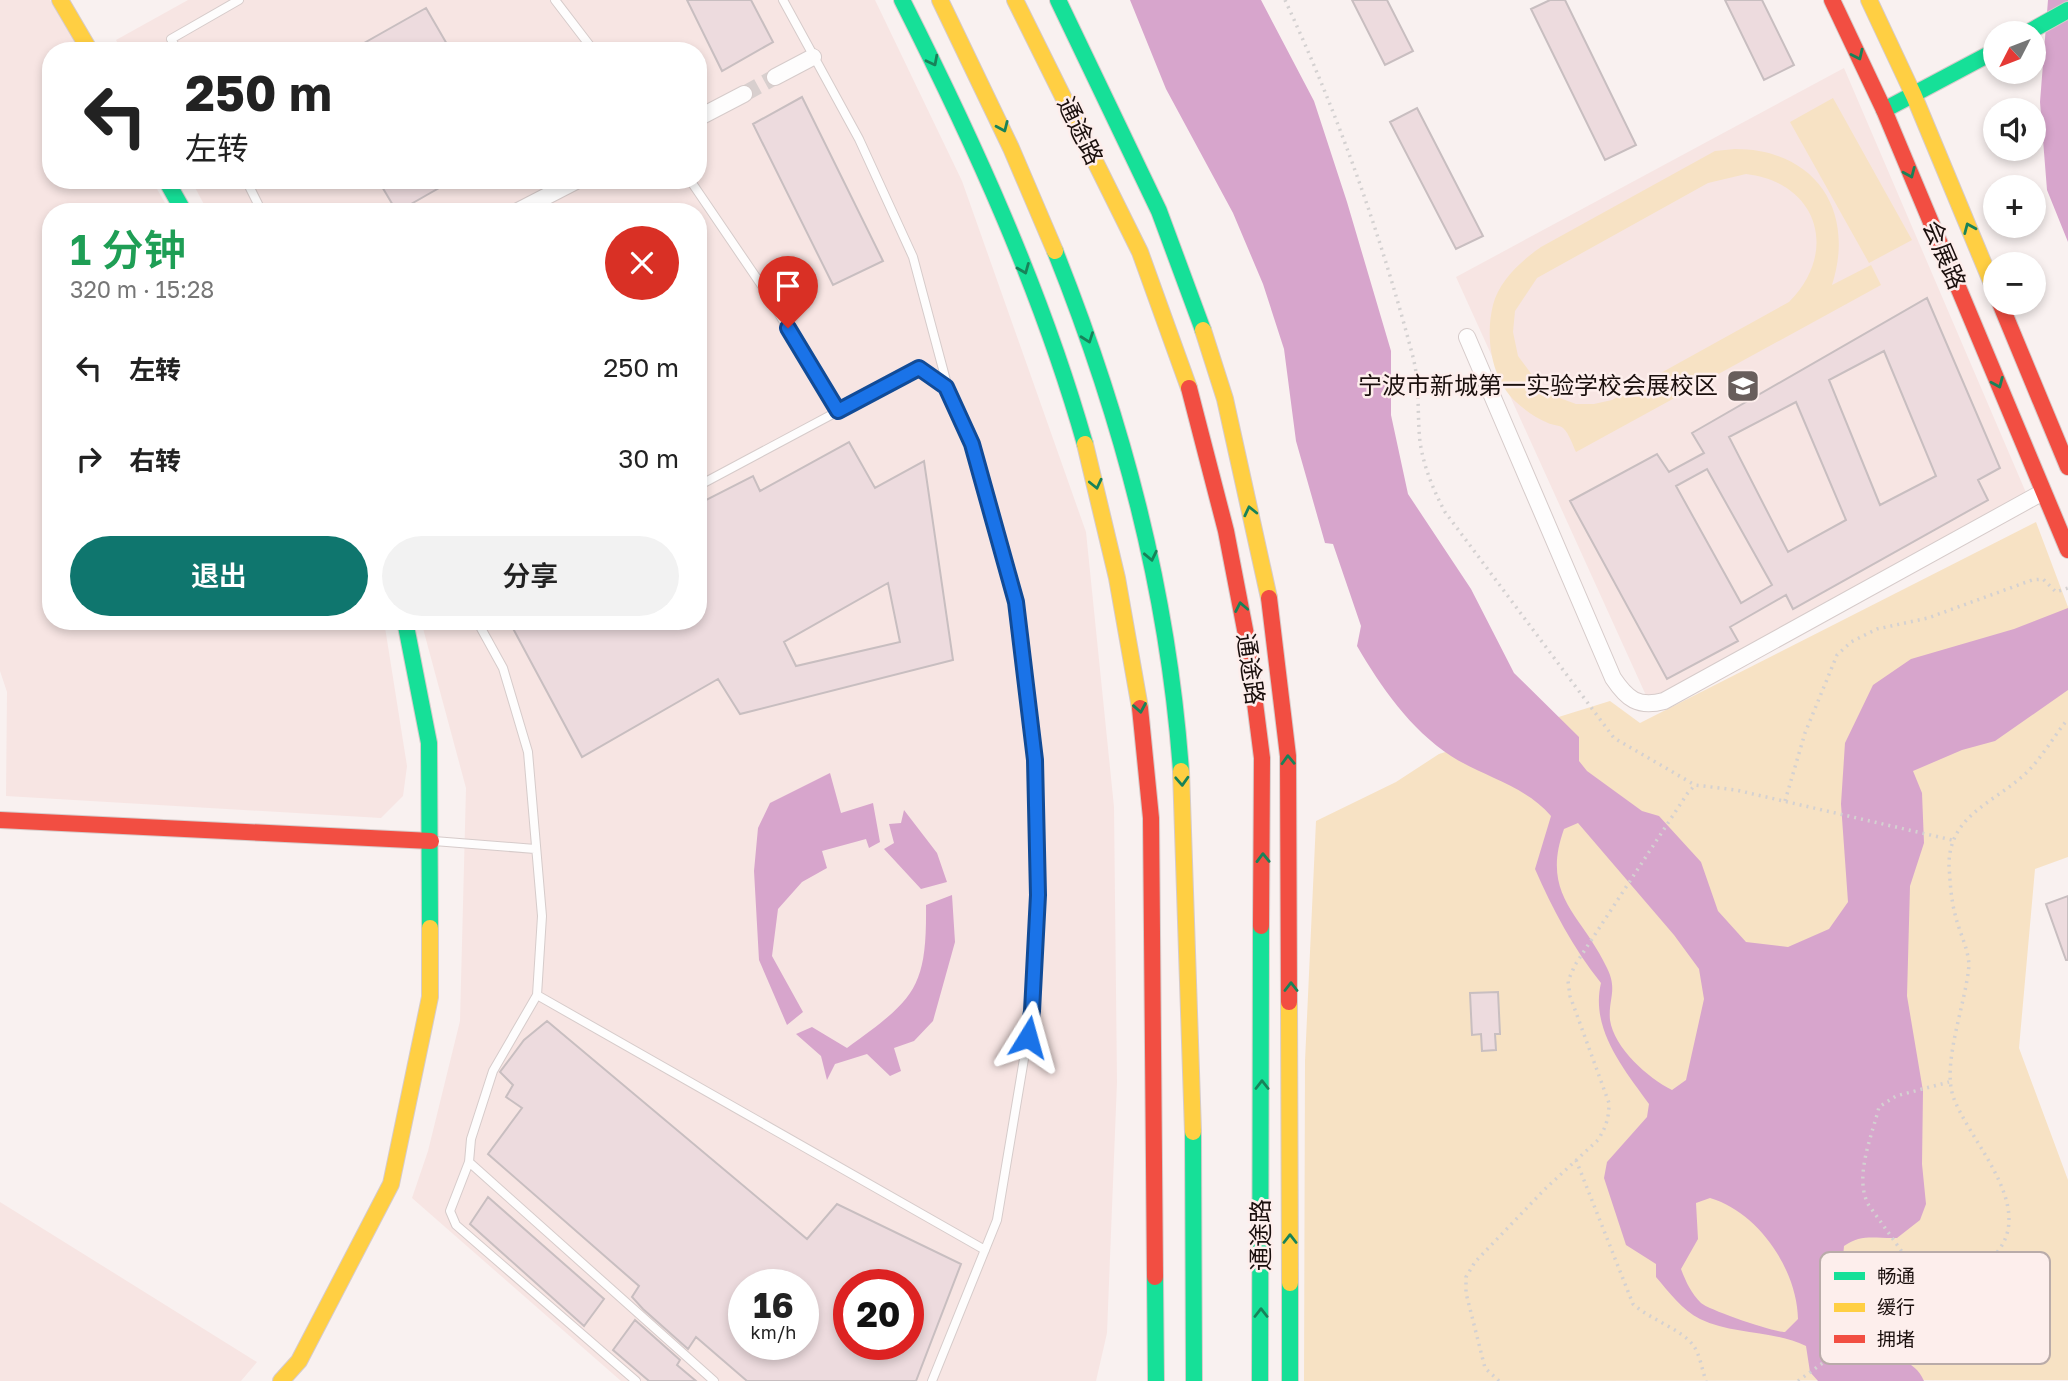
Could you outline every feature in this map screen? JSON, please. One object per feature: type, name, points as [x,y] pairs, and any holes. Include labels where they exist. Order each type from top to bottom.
[{"type":"main road","points":[[60,0],[85,42]]},
{"type":"main road","points":[[902,0],[973,141],[1066,377],[1095,480],[1117,578],[1142,719],[1151,818],[1156,1381]]},
{"type":"main road","points":[[940,0],[989,96],[1043,217],[1113,407],[1143,517],[1164,618],[1182,775],[1197,1197],[1194,1381]]},
{"type":"main road","name":"通途路","points":[[1015,0],[1145,264],[1188,386],[1226,531],[1247,640],[1262,758],[1260,1381]]},
{"type":"main road","points":[[1058,0],[1113,110],[1159,211],[1190,290],[1225,399],[1270,601],[1288,756],[1290,1381]]},
{"type":"main road","name":"会展路","points":[[1832,0],[1884,110],[2068,550]]},
{"type":"main road","name":"会展路","points":[[1869,0],[1914,96],[1983,262]]},
{"type":"main road","points":[[2046,22],[2068,10]]},
{"type":"main road","points":[[1884,110],[1983,58]]},
{"type":"main road","name":"会展路","points":[[2005,315],[2068,466]]},
{"type":"main road","points":[[281,1381],[299,1361],[391,1184],[430,997],[429,743],[407,630]]},
{"type":"main road","points":[[0,820],[431,841]]},
{"type":"street","points":[[775,77],[813,57]]},
{"type":"street","points":[[707,113],[744,93]]},
{"type":"street","points":[[533,203],[561,189]]},
{"type":"street","points":[[1467,337],[1613,678],[1624,695],[1640,703],[1648,705],[1664,701],[2043,492]]},
{"type":"lane","points":[[173,42],[171,38],[239,0]]},
{"type":"lane","points":[[555,0],[587,42]]},
{"type":"lane","points":[[783,0],[859,139],[913,257],[949,394]]},
{"type":"lane","points":[[707,205],[762,286],[838,411]]},
{"type":"lane","points":[[707,481],[919,368],[946,387],[972,444],[1016,602],[1035,760],[1038,895],[1032,1011],[997,1220],[932,1381]]},
{"type":"lane","points":[[482,630],[503,668],[528,752],[542,916],[537,995],[493,1071],[471,1139],[469,1161],[450,1211],[456,1225],[636,1381]]},
{"type":"lane","points":[[431,841],[535,849]]},
{"type":"lane","points":[[537,995],[985,1250]]},
{"type":"lane","points":[[469,1161],[714,1381]]},
{"type":"path","points":[[1286,0],[1331,103],[1403,319],[1414,362],[1426,472],[1445,512],[1615,738],[1695,785],[1785,801],[1933,834],[1952,841]]},
{"type":"path","points":[[1785,801],[1805,733],[1828,673],[1837,654],[1851,642],[1877,629],[1928,618],[2032,580],[2043,579],[2056,592],[2068,588]]},
{"type":"path","points":[[1997,1252],[2005,1239],[2010,1222],[2006,1198],[1995,1172],[1959,1110],[1949,1082],[1969,965],[1968,950],[1954,912],[1949,863],[1952,841],[1961,824],[1981,805],[2011,786],[2034,765],[2068,719]]},
{"type":"path","points":[[1499,1381],[1492,1377],[1482,1359],[1466,1293],[1466,1277],[1475,1262],[1598,1140],[1609,1117],[1609,1103],[1570,996],[1569,981],[1579,960],[1672,815],[1695,785]]},
{"type":"path","points":[[1902,1252],[1862,1193],[1862,1180],[1879,1107],[1896,1096],[1949,1082]]},
{"type":"path","points":[[1576,1160],[1633,1304],[1647,1316],[1689,1340],[1695,1348],[1706,1381]]},
{"type":"path","points":[[1798,1381],[1822,1364]]},
{"type":"shaded area","points":[[0,0],[50,0],[75,42],[42,42],[42,189],[157,189],[165,203],[42,203],[42,630],[385,630],[407,766],[403,796],[381,818],[6,796],[7,692],[0,671]]},
{"type":"shaded area","points":[[188,0],[875,0],[962,181],[1086,532],[1114,807],[1117,1082],[1107,1333],[1096,1381],[621,1381],[412,1198],[428,1151],[460,1021],[466,788],[423,630],[707,630],[707,203],[203,203],[196,189],[707,189],[707,42],[116,40]]},
{"type":"shaded area","points":[[1130,0],[1261,0],[1314,101],[1347,202],[1391,351],[1391,415],[1408,494],[1471,589],[1514,673],[1579,737],[1579,761],[1587,771],[1642,811],[1659,816],[1701,862],[1718,911],[1746,942],[1788,947],[1829,929],[1848,902],[1841,804],[1845,743],[1873,685],[1911,659],[2014,629],[2068,608],[2068,690],[1995,741],[1962,750],[1913,771],[1922,793],[1924,843],[1910,886],[1907,996],[1923,1091],[1922,1164],[1926,1204],[1920,1220],[1897,1238],[1857,1239],[1844,1246],[1844,1252],[1820,1252],[1820,1364],[1909,1364],[1924,1381],[1818,1381],[1810,1372],[1806,1346],[1780,1337],[1726,1328],[1700,1319],[1682,1306],[1656,1277],[1656,1264],[1626,1245],[1604,1178],[1607,1162],[1647,1117],[1649,1104],[1620,1062],[1605,1032],[1600,1016],[1601,983],[1564,928],[1535,869],[1551,816],[1517,789],[1451,756],[1422,733],[1386,692],[1357,646],[1361,626],[1333,544],[1325,543],[1296,441],[1284,349],[1263,284],[1233,213],[1166,89]],"holes":[[[1578,823],[1674,935],[1699,969],[1704,999],[1686,1080],[1672,1090],[1643,1070],[1625,1051],[1613,1031],[1610,1020],[1610,976],[1560,888],[1558,852],[1564,829]],[[1710,1198],[1728,1205],[1759,1229],[1772,1245],[1791,1281],[1798,1319],[1785,1332],[1755,1325],[1706,1306],[1689,1287],[1681,1269],[1698,1239],[1696,1203]]]},
{"type":"shaded area","points":[[2048,0],[2068,0],[2068,242],[2047,190],[2046,98],[2040,98],[2041,84],[2046,84]]},
{"type":"shaded area","name":"宁波市新城第一实验学校会展校区","points":[[1844,68],[2027,495],[1649,702],[1456,277]]},
{"type":"shaded area","points":[[1833,98],[1912,240],[1869,263],[1790,122]]},
{"type":"shaded area","points":[[1735,149],[1763,152],[1787,160],[1807,172],[1823,189],[1833,209],[1838,232],[1838,258],[1832,285],[1871,265],[1881,285],[1576,452],[1563,428],[1527,411],[1516,402],[1501,382],[1490,344],[1491,317],[1496,296],[1512,272],[1541,247],[1715,151]],"holes":[[[1746,174],[1770,180],[1790,190],[1804,205],[1813,222],[1817,241],[1814,262],[1805,282],[1789,302],[1612,400],[1576,404],[1541,387],[1518,356],[1513,332],[1515,311],[1537,278],[1708,183]]]},
{"type":"shaded area","points":[[2036,522],[2068,607],[2068,857],[2035,869],[2019,1048],[2068,1180],[2068,1380],[1304,1381],[1305,1061],[1316,821],[1396,782],[1439,754],[1610,701],[1640,723]]},
{"type":"shaded area","points":[[830,773],[841,813],[873,803],[880,842],[869,848],[866,839],[822,851],[827,868],[802,882],[778,909],[772,956],[803,1012],[787,1025],[759,960],[754,871],[758,828],[770,803]]},
{"type":"shaded area","points":[[904,810],[937,853],[947,882],[921,889],[884,849],[894,843],[889,824],[901,823]]},
{"type":"shaded area","points":[[952,895],[955,942],[933,1021],[914,1041],[894,1048],[901,1071],[890,1076],[867,1054],[835,1064],[827,1080],[821,1056],[796,1034],[812,1027],[847,1048],[888,1017],[902,1004],[919,975],[924,956],[926,905]]},
{"type":"shaded area","points":[[0,1202],[257,1362],[241,1381],[0,1381]]},
{"type":"building","points":[[687,0],[751,0],[773,42],[722,71]]},
{"type":"building","points":[[1352,0],[1387,0],[1413,51],[1385,65]]},
{"type":"building","points":[[1550,0],[1565,0],[1636,145],[1605,160],[1531,9]]},
{"type":"building","points":[[1725,0],[1762,0],[1794,65],[1764,80]]},
{"type":"building","points":[[426,8],[446,42],[366,42]]},
{"type":"building","points":[[802,97],[883,261],[833,285],[753,124]]},
{"type":"building","points":[[1417,108],[1483,236],[1456,249],[1390,122]]},
{"type":"building","points":[[383,189],[437,189],[413,203],[392,203]]},
{"type":"building","points":[[1927,298],[2000,468],[1978,480],[1988,500],[1793,609],[1786,595],[1730,627],[1738,641],[1667,679],[1570,501],[1657,454],[1669,472],[1704,453],[1692,433]],"holes":[[[1884,351],[1936,476],[1880,505],[1829,380]],[[1796,402],[1846,520],[1788,552],[1729,437]],[[1707,469],[1772,585],[1741,603],[1676,486]]]},
{"type":"building","points":[[849,442],[875,488],[924,461],[953,660],[740,714],[718,679],[582,757],[514,630],[707,630],[707,499],[753,476],[760,491]],"holes":[[[888,583],[900,642],[796,666],[784,642]]]},
{"type":"building","points":[[2068,896],[2068,960],[2066,960],[2046,904]]},
{"type":"building","points":[[1498,992],[1500,1034],[1495,1034],[1496,1050],[1482,1051],[1481,1034],[1472,1035],[1470,993]]},
{"type":"building","points":[[547,1021],[807,1239],[837,1204],[961,1264],[916,1381],[747,1381],[696,1337],[688,1349],[632,1297],[639,1286],[488,1154],[522,1108],[506,1097],[513,1085],[500,1072],[524,1040]]},
{"type":"building","points":[[488,1197],[604,1299],[584,1326],[470,1224]]},
{"type":"building","points":[[635,1320],[680,1360],[677,1365],[696,1381],[649,1381],[613,1350]]},
{"type":"tunnel","points":[[744,94],[775,77]]},
{"type":"traffic: fast","points":[[902,0],[980,162],[1027,273],[1085,444]]},
{"type":"traffic: fast","points":[[1058,0],[1159,211],[1203,330]]},
{"type":"traffic: fast","points":[[2046,22],[2068,10]]},
{"type":"traffic: fast","points":[[1884,110],[1983,57]]},
{"type":"traffic: fast","points":[[171,189],[179,203]]},
{"type":"traffic: fast","points":[[1055,251],[1101,378],[1138,506],[1165,637],[1181,771]]},
{"type":"traffic: fast","points":[[407,630],[429,743],[430,928]]},
{"type":"traffic: fast","points":[[1260,1381],[1261,926]]},
{"type":"traffic: fast","points":[[1193,1132],[1194,1381]]},
{"type":"traffic: fast","points":[[1155,1277],[1156,1381]]},
{"type":"traffic: fast","points":[[1290,1283],[1290,1381]]},
{"type":"traffic: slow","points":[[60,0],[85,42]]},
{"type":"traffic: slow","points":[[940,0],[1011,148],[1055,251]]},
{"type":"traffic: slow","points":[[1015,0],[1140,252],[1189,388]]},
{"type":"traffic: slow","points":[[1869,0],[1914,96],[1983,262]]},
{"type":"traffic: slow","points":[[1203,330],[1225,399],[1269,598]]},
{"type":"traffic: slow","points":[[1085,444],[1117,578],[1140,708]]},
{"type":"traffic: slow","points":[[1181,771],[1193,1132]]},
{"type":"traffic: slow","points":[[281,1381],[299,1361],[391,1184],[430,997],[430,928]]},
{"type":"traffic: slow","points":[[1289,1002],[1290,1283]]},
{"type":"traffic: jam","points":[[1832,0],[1884,110],[2068,550]]},
{"type":"traffic: jam","points":[[2005,315],[2068,467]]},
{"type":"traffic: jam","points":[[1189,388],[1226,531],[1247,640],[1262,758],[1261,926]]},
{"type":"traffic: jam","points":[[1269,598],[1288,756],[1289,1002]]},
{"type":"traffic: jam","points":[[1140,708],[1151,818],[1155,1277]]},
{"type":"traffic: jam","points":[[0,820],[431,841]]},
{"type":"place","name":"宁波市新城第一实验学校会展校区","points":[[1743,386]]},
{"type":"route","points":[[788,328],[838,411],[919,368],[946,387],[972,444],[1016,602],[1035,760],[1038,895],[1032,1011],[1028,1037]]}]
